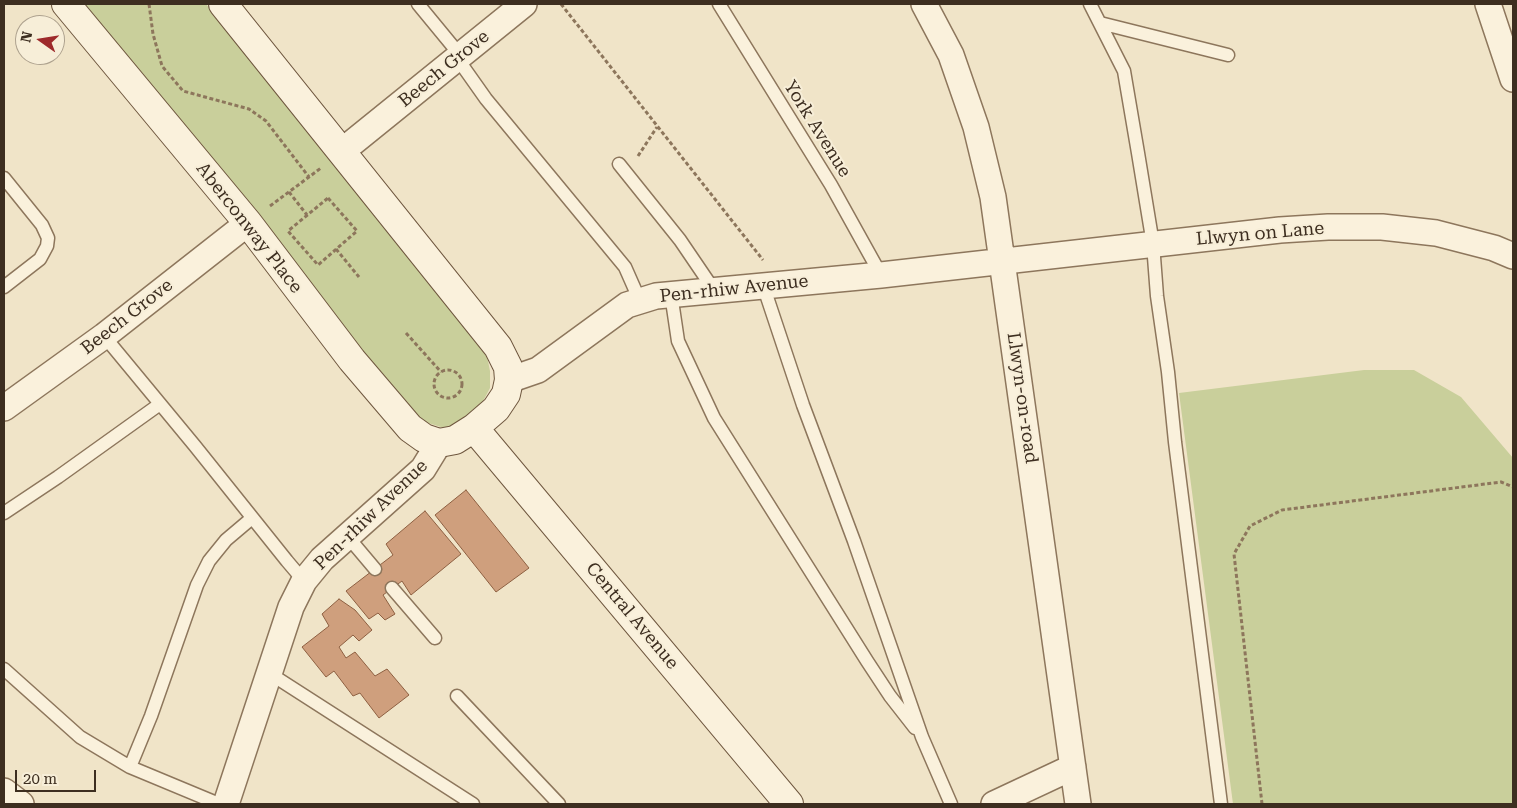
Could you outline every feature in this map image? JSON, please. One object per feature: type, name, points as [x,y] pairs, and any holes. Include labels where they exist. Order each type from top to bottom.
[{"type":"street","name":"Aberconway Place","points":[[66,4],[248,223],[352,360],[410,428],[424,438],[439,443]]},
{"type":"street","points":[[223,4],[481,323],[498,347],[508,367],[509,380]]},
{"type":"street","name":"Beech Grove","points":[[341,152],[524,4]]},
{"type":"street","name":"Llwyn-on-road","points":[[924,4],[951,56],[976,127],[993,197],[1078,804]]},
{"type":"street","points":[[1488,4],[1513,78]]},
{"type":"street","name":"Beech Grove","points":[[4,408],[104,336],[248,223]]},
{"type":"street","name":"Llwyn on Lane","points":[[1003,261],[1280,230],[1328,227],[1382,227],[1436,233],[1494,248],[1513,256]]},
{"type":"street","name":"Pen-rhiw Avenue","points":[[226,804],[291,608],[304,581],[322,559],[423,469],[439,443],[455,440],[474,428],[496,409],[506,394],[509,380],[538,370],[627,305],[656,296],[881,275],[1003,261]]},
{"type":"street","name":"Central Avenue","points":[[474,428],[789,804]]},
{"type":"street","points":[[994,804],[1073,767]]},
{"type":"street","points":[[4,792],[21,804]]},
{"type":"lane","points":[[418,4],[459,57],[486,99],[625,267],[640,301]]},
{"type":"lane","name":"York Avenue","points":[[719,4],[831,185],[881,275]]},
{"type":"lane","points":[[1090,4],[1124,70],[1153,244],[1157,296],[1221,804]]},
{"type":"lane","points":[[1100,23],[1228,55]]},
{"type":"lane","points":[[623,169],[680,240],[714,290]]},
{"type":"lane","points":[[4,178],[42,225],[48,238],[47,246],[40,259],[4,287]]},
{"type":"lane","points":[[773,285],[803,405],[854,541],[922,737],[951,804]]},
{"type":"lane","points":[[671,294],[678,341],[714,418],[866,662],[922,737]]},
{"type":"lane","points":[[104,336],[304,581]]},
{"type":"lane","points":[[4,513],[160,404]]},
{"type":"lane","points":[[130,767],[151,716],[197,585],[209,561],[226,540],[252,518]]},
{"type":"lane","points":[[348,536],[375,569]]},
{"type":"lane","points":[[392,588],[435,638]]},
{"type":"lane","points":[[4,669],[80,737],[130,767],[219,804]]},
{"type":"lane","points":[[269,673],[473,804]]},
{"type":"lane","points":[[457,696],[559,804]]},
{"type":"path","points":[[149,4],[153,34],[162,66],[183,91],[249,109],[266,121],[309,177]]},
{"type":"path","points":[[561,4],[657,127],[773,285]]},
{"type":"path","points":[[623,169],[657,127]]},
{"type":"path","points":[[248,223],[341,152]]},
{"type":"path","points":[[289,192],[307,215]]},
{"type":"path","points":[[328,198],[357,231],[318,265],[288,231],[307,215],[328,198]]},
{"type":"path","points":[[336,249],[359,277]]},
{"type":"path","points":[[406,333],[441,372]]},
{"type":"path","points":[[446,370],[455,372],[461,379],[462,388],[457,395],[448,398],[437,392],[434,384],[441,372],[446,370]]},
{"type":"path","points":[[1262,804],[1234,554],[1250,526],[1282,510],[1502,482],[1513,488]]},
{"type":"green space","points":[[83,4],[206,4],[486,351],[490,371],[490,388],[481,405],[462,423],[444,428],[425,422],[400,399]]},
{"type":"green space","points":[[1364,370],[1414,370],[1461,397],[1513,458],[1513,804],[1233,804],[1179,393]]},
{"type":"building","points":[[466,490],[529,568],[496,592],[435,515]]},
{"type":"building","points":[[425,511],[461,554],[411,595],[402,581],[383,595],[395,614],[385,620],[378,613],[369,619],[346,591],[393,555],[386,544]]},
{"type":"building","points":[[339,599],[355,610],[372,630],[359,641],[353,635],[339,647],[346,658],[355,652],[375,676],[387,669],[409,695],[379,718],[360,693],[353,696],[334,671],[326,677],[302,647],[329,626],[322,614]]}]
